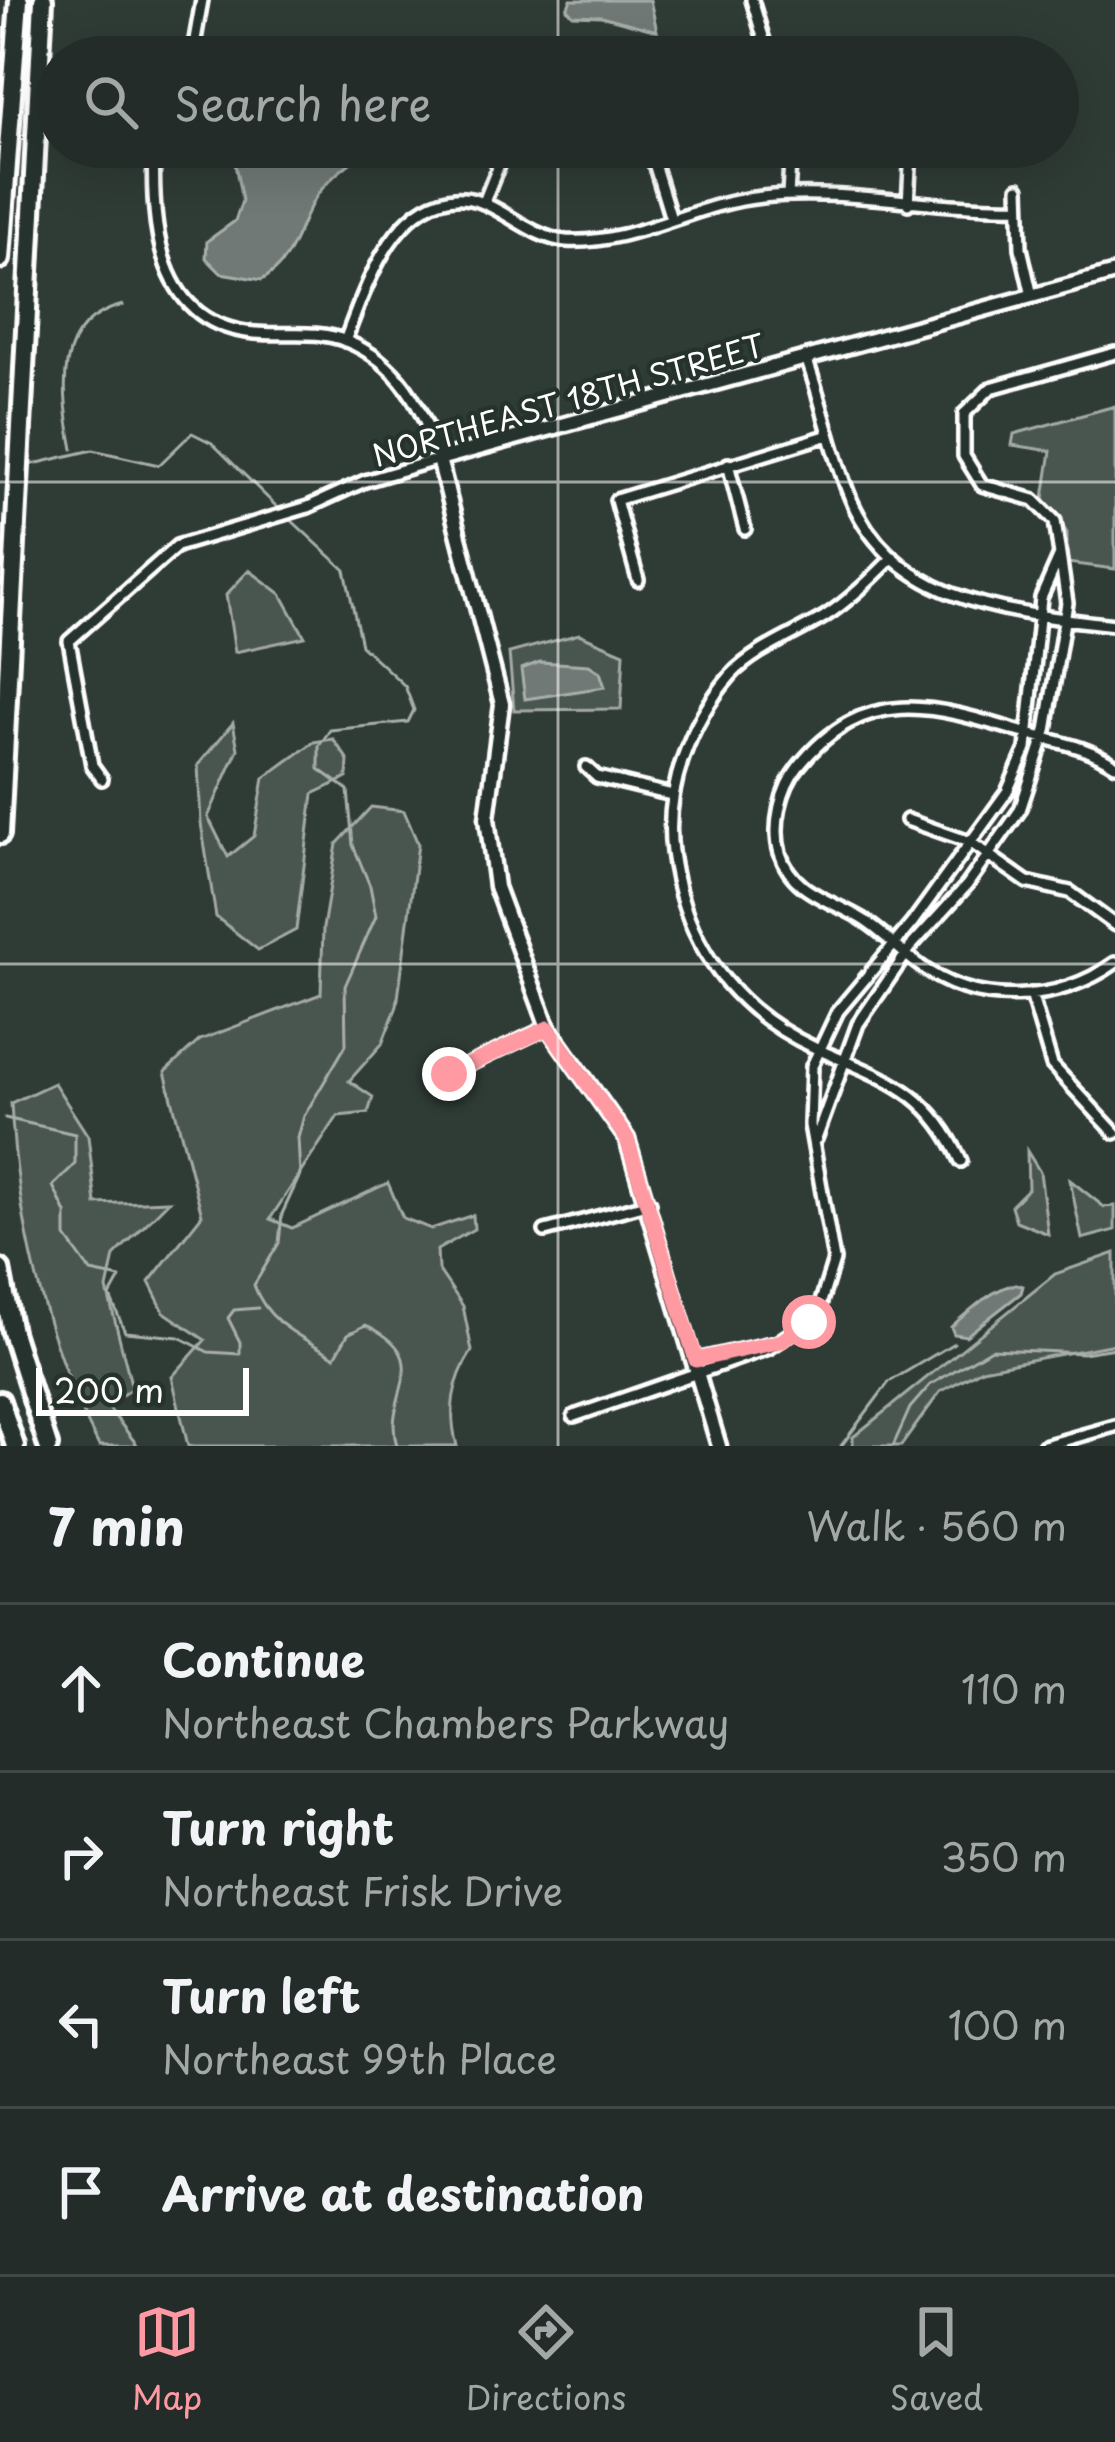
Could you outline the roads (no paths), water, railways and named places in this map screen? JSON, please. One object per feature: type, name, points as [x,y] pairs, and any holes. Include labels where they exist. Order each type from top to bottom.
[{"type":"highway","points":[[0,259],[19,0]]},
{"type":"highway","points":[[41,36],[43,0]]},
{"type":"highway","points":[[0,834],[36,144]]},
{"type":"highway","points":[[0,1269],[12,1332],[48,1446]]},
{"type":"highway","points":[[0,1401],[15,1446]]},
{"type":"street","points":[[196,36],[202,0]]},
{"type":"street","points":[[752,0],[763,36]]},
{"type":"street","points":[[154,168],[156,246],[172,282],[191,304],[235,329],[345,340],[401,381],[424,417],[502,704],[487,818],[489,858],[529,985],[548,1028],[627,1139],[650,1203],[719,1446]]},
{"type":"street","points":[[484,202],[498,168]]},
{"type":"street","points":[[656,168],[671,219]]},
{"type":"street","points":[[788,195],[790,168]]},
{"type":"street","points":[[908,204],[910,168]]},
{"type":"street","points":[[1019,188],[1017,207],[1032,296]]},
{"type":"street","points":[[345,340],[377,264],[409,222],[444,199],[484,202],[520,226],[560,240],[603,239],[749,198],[788,195],[1017,207]]},
{"type":"street","name":"NORTHEAST 18TH STREET","points":[[102,778],[92,765],[69,641],[176,546],[308,507],[365,481],[439,459],[1115,273]]},
{"type":"street","points":[[815,1144],[844,1058],[870,1004],[906,953],[989,856],[1020,810],[1044,737],[1065,619],[1055,521],[1044,507],[982,485],[971,472],[960,433],[964,414],[991,388],[1115,352]]},
{"type":"street","points":[[806,358],[850,496],[892,557],[922,582],[956,598],[1115,625]]},
{"type":"street","points":[[638,580],[616,500],[829,435]]},
{"type":"street","points":[[728,464],[746,530]]},
{"type":"street","points":[[574,1416],[698,1365],[782,1341],[809,1322],[830,1283],[834,1260],[808,1100],[818,1049],[852,990],[894,944],[1007,792],[1028,734],[1041,598],[1060,555]]},
{"type":"street","points":[[892,557],[826,615],[735,671],[688,742],[672,795],[676,881],[701,950],[724,985],[752,1010],[818,1049],[906,1088],[937,1120],[961,1161]]},
{"type":"street","points":[[1115,765],[1072,742],[955,712],[894,706],[822,739],[793,773],[776,828],[792,877],[938,977],[992,995],[1031,994],[1070,989],[1115,963]]},
{"type":"street","points":[[586,766],[597,777],[672,795]]},
{"type":"street","points":[[907,820],[970,842],[1027,882],[1070,892],[1115,925]]},
{"type":"street","points":[[1031,994],[1052,1065],[1115,1133]]},
{"type":"street","points":[[449,1074],[548,1028]]},
{"type":"street","points":[[545,1232],[650,1203]]},
{"type":"street","points":[[1043,1446],[1115,1426]]},
{"type":"waterway","points":[[73,449],[65,383],[73,343],[100,314],[123,305]]},
{"type":"waterway","points":[[25,466],[93,450],[159,465],[192,433],[212,443],[282,512]]},
{"type":"waterway","points":[[289,518],[345,570],[361,645],[405,686],[414,710],[408,722],[330,730],[319,746],[319,769],[348,790],[353,845],[376,916],[345,986],[346,1045],[304,1116],[298,1138],[300,1175],[282,1214],[279,1243],[254,1285],[276,1319],[335,1357],[348,1334],[366,1325],[400,1351],[404,1365],[394,1427],[397,1446]]},
{"type":"waterway","points":[[5,1118],[75,1134],[75,1164],[53,1186],[66,1213],[66,1237],[91,1272],[120,1278],[110,1296],[125,1332],[179,1337],[208,1352],[240,1354],[240,1342],[228,1318],[234,1310],[258,1308]]},
{"type":"waterway","points":[[841,1446],[889,1382],[954,1343]]},
{"type":"waterway","points":[[893,1446],[910,1408],[930,1385],[991,1349],[1083,1353],[1115,1348]]}]
